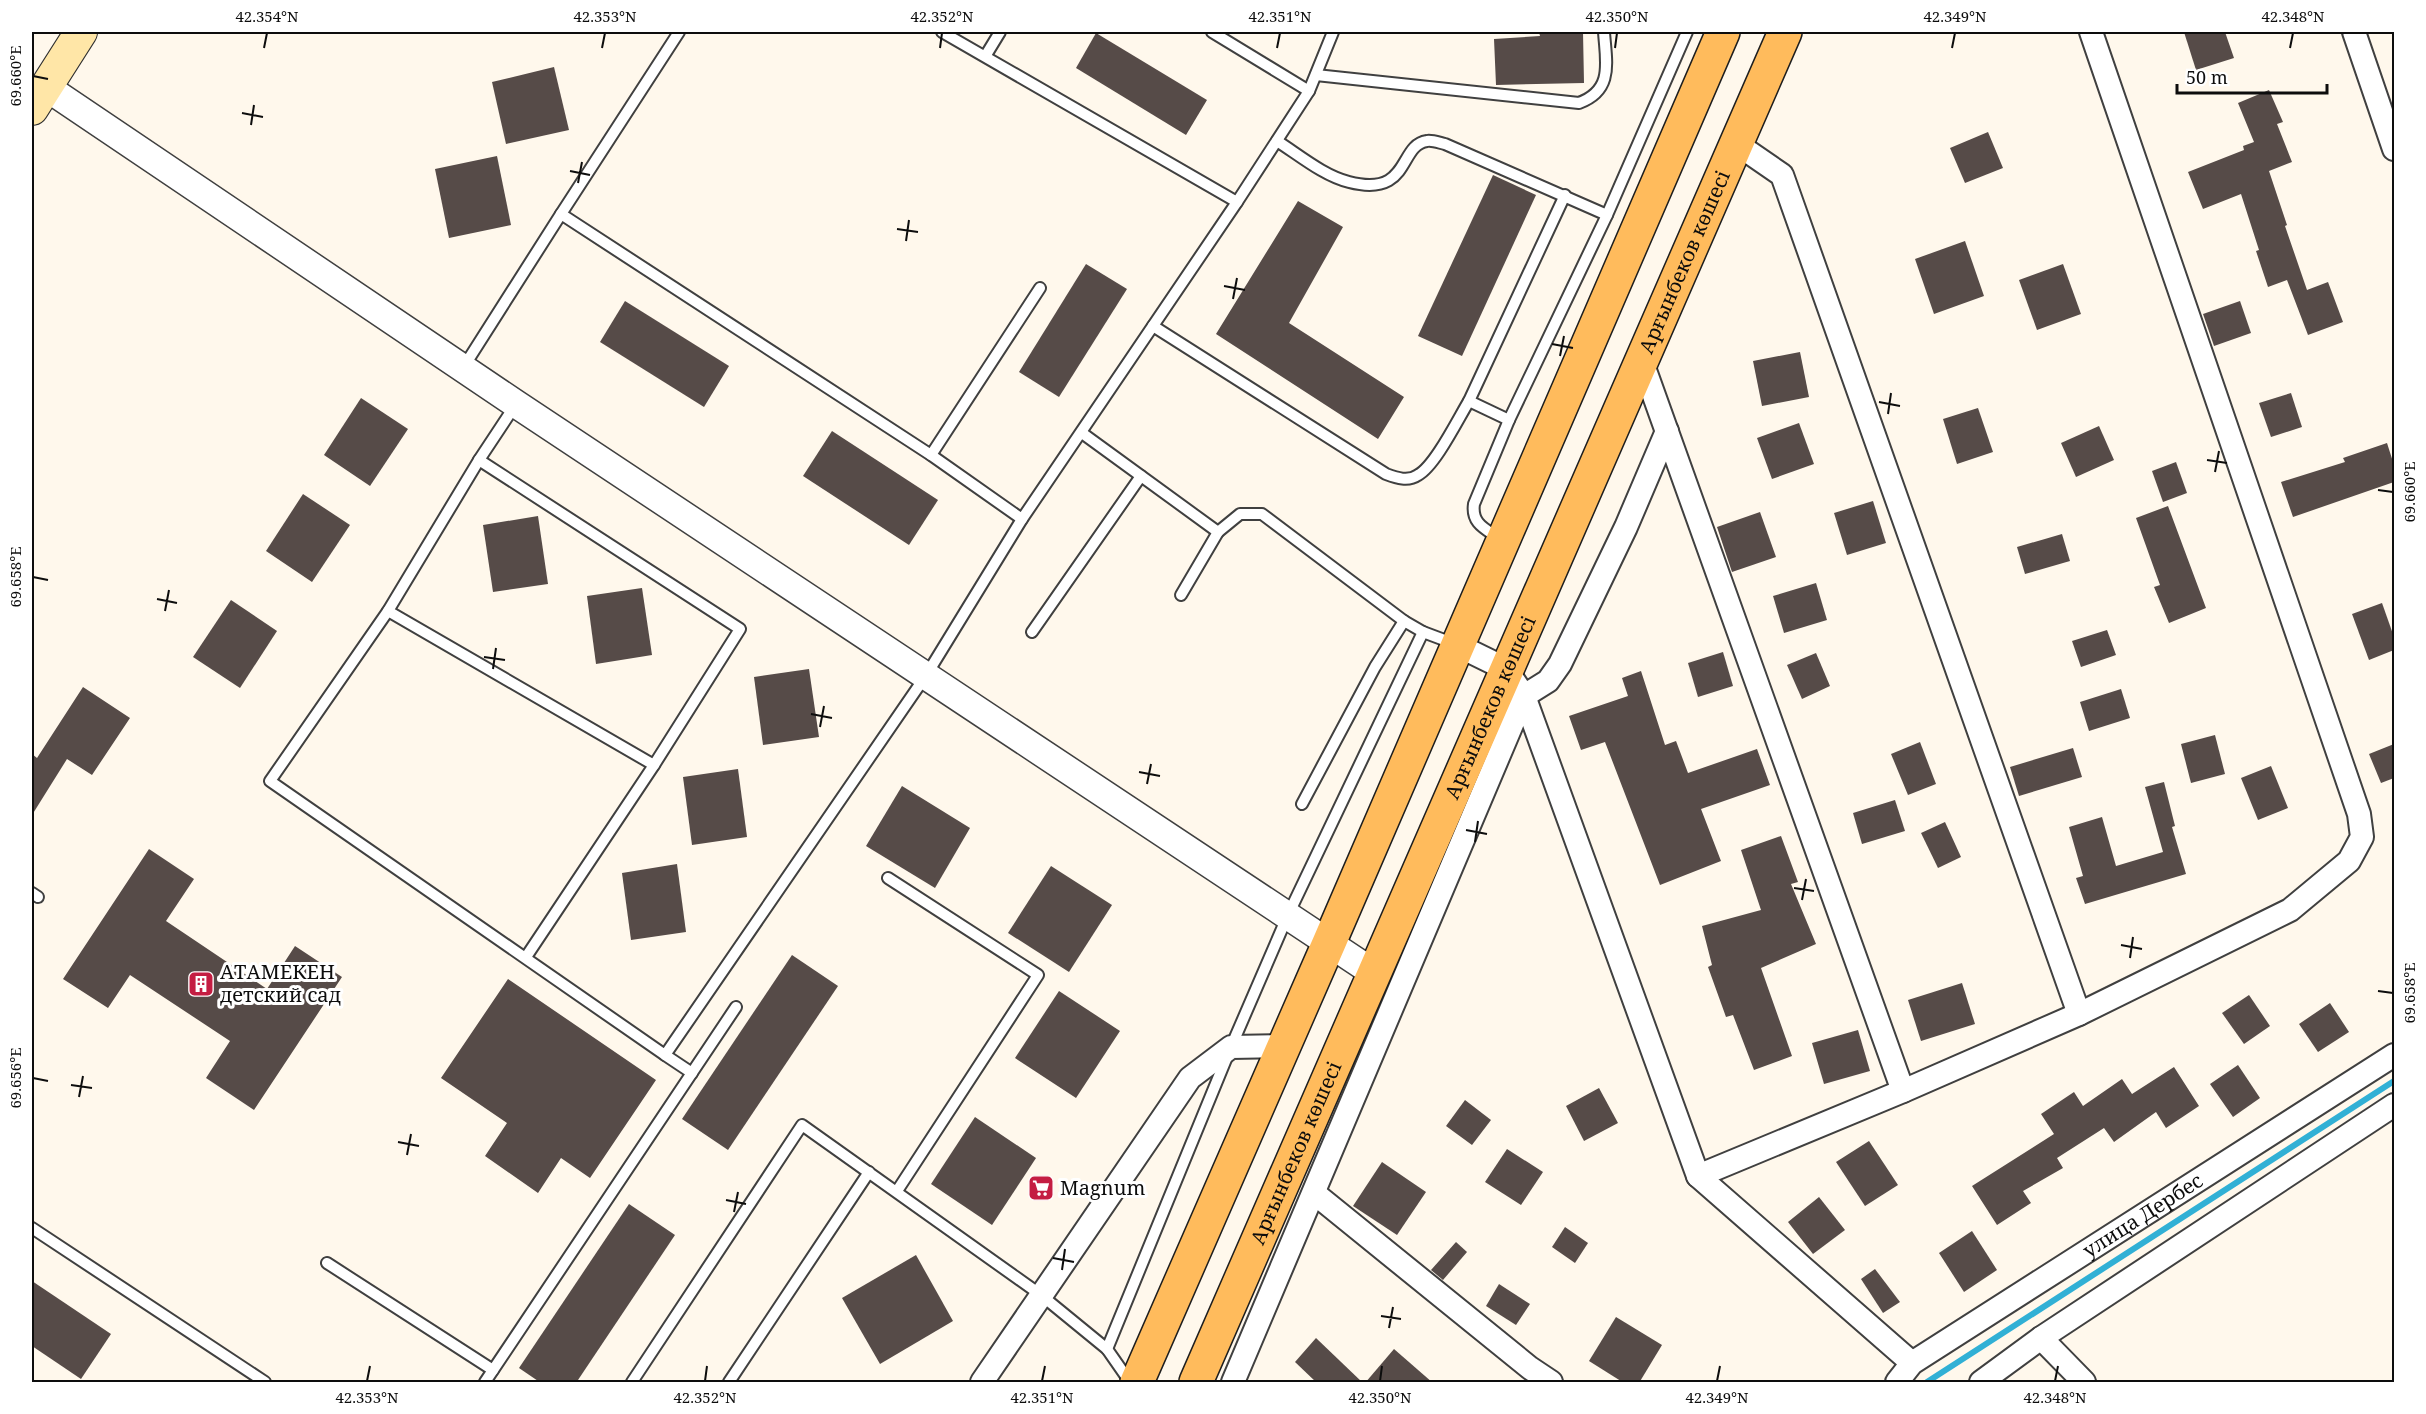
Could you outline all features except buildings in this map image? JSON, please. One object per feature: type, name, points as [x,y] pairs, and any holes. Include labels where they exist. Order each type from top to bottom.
[{"type":"main road","points":[[39,98],[81,32]]},
{"type":"main road","points":[[1137,1383],[1723,32]]},
{"type":"main road","name":"Арғынбеков көшесі","points":[[1196,1383],[1785,32]]},
{"type":"street","points":[[1698,1176],[1903,1091],[2079,1014],[2290,910],[2349,861],[2362,837],[2359,814],[2091,32]]},
{"type":"street","points":[[2354,32],[2394,148]]},
{"type":"street","points":[[39,98],[463,368],[1374,973]]},
{"type":"street","points":[[1737,144],[1782,176],[2079,1014]]},
{"type":"street","points":[[1642,362],[1903,1091]]},
{"type":"street","points":[[1233,1383],[1524,696],[1548,681],[1560,664],[1626,527],[1667,431]]},
{"type":"street","points":[[1457,645],[1506,669],[1524,696],[1698,1176],[1912,1363]]},
{"type":"street","points":[[982,1383],[1190,1078],[1231,1047],[1283,1046]]},
{"type":"street","name":"улица Дербес","points":[[1897,1383],[1912,1363],[2394,1055]]},
{"type":"street","points":[[1981,1383],[2041,1338],[2394,1106]]},
{"type":"street","points":[[1314,1193],[1551,1383]]},
{"type":"street","points":[[2041,1338],[2084,1383]]},
{"type":"lane","points":[[463,368],[679,32]]},
{"type":"lane","points":[[942,32],[986,55],[1237,202]]},
{"type":"lane","points":[[986,55],[1000,32]]},
{"type":"lane","points":[[1212,32],[1309,91]]},
{"type":"lane","points":[[665,1055],[927,674],[1022,519],[1277,141],[1309,91],[1333,32]]},
{"type":"lane","points":[[1316,75],[1579,103],[1590,99],[1600,89],[1606,72],[1604,32]]},
{"type":"lane","points":[[1502,540],[1475,522],[1474,504],[1509,420],[1607,215],[1688,32]]},
{"type":"lane","points":[[1277,141],[1338,178],[1372,186],[1390,181],[1402,168],[1415,147],[1427,141],[1445,144],[1607,215]]},
{"type":"lane","points":[[1153,326],[1386,474],[1403,479],[1417,476],[1429,466],[1470,401],[1565,195]]},
{"type":"lane","points":[[561,214],[931,456],[1022,519]]},
{"type":"lane","points":[[931,456],[1040,288]]},
{"type":"lane","points":[[1470,401],[1509,420]]},
{"type":"lane","points":[[516,404],[479,460],[388,611],[270,781],[692,1073]]},
{"type":"lane","points":[[1082,433],[1218,532]]},
{"type":"lane","points":[[479,460],[740,629],[654,765],[526,957]]},
{"type":"lane","points":[[1032,632],[1141,476]]},
{"type":"lane","points":[[1181,595],[1218,532],[1240,514],[1262,514],[1404,621],[1423,632],[1457,645]]},
{"type":"lane","points":[[388,611],[654,765]]},
{"type":"lane","points":[[1302,804],[1375,667],[1404,621]]},
{"type":"lane","points":[[1107,1349],[1288,915],[1423,632]]},
{"type":"lane","points":[[888,878],[1038,975],[897,1191]]},
{"type":"lane","points":[[485,1383],[736,1007]]},
{"type":"lane","points":[[632,1383],[802,1125],[1041,1294],[1107,1349],[1130,1383]]},
{"type":"lane","points":[[729,1383],[869,1172]]},
{"type":"lane","points":[[32,1228],[265,1383]]},
{"type":"lane","points":[[327,1263],[494,1370]]},
{"type":"waterway","points":[[1927,1382],[2394,1081]]},
{"type":"place","name":"АТАМЕКЕН детский сад","points":[[201,984]]},
{"type":"place","name":"Magnum","points":[[1041,1188]]}]
